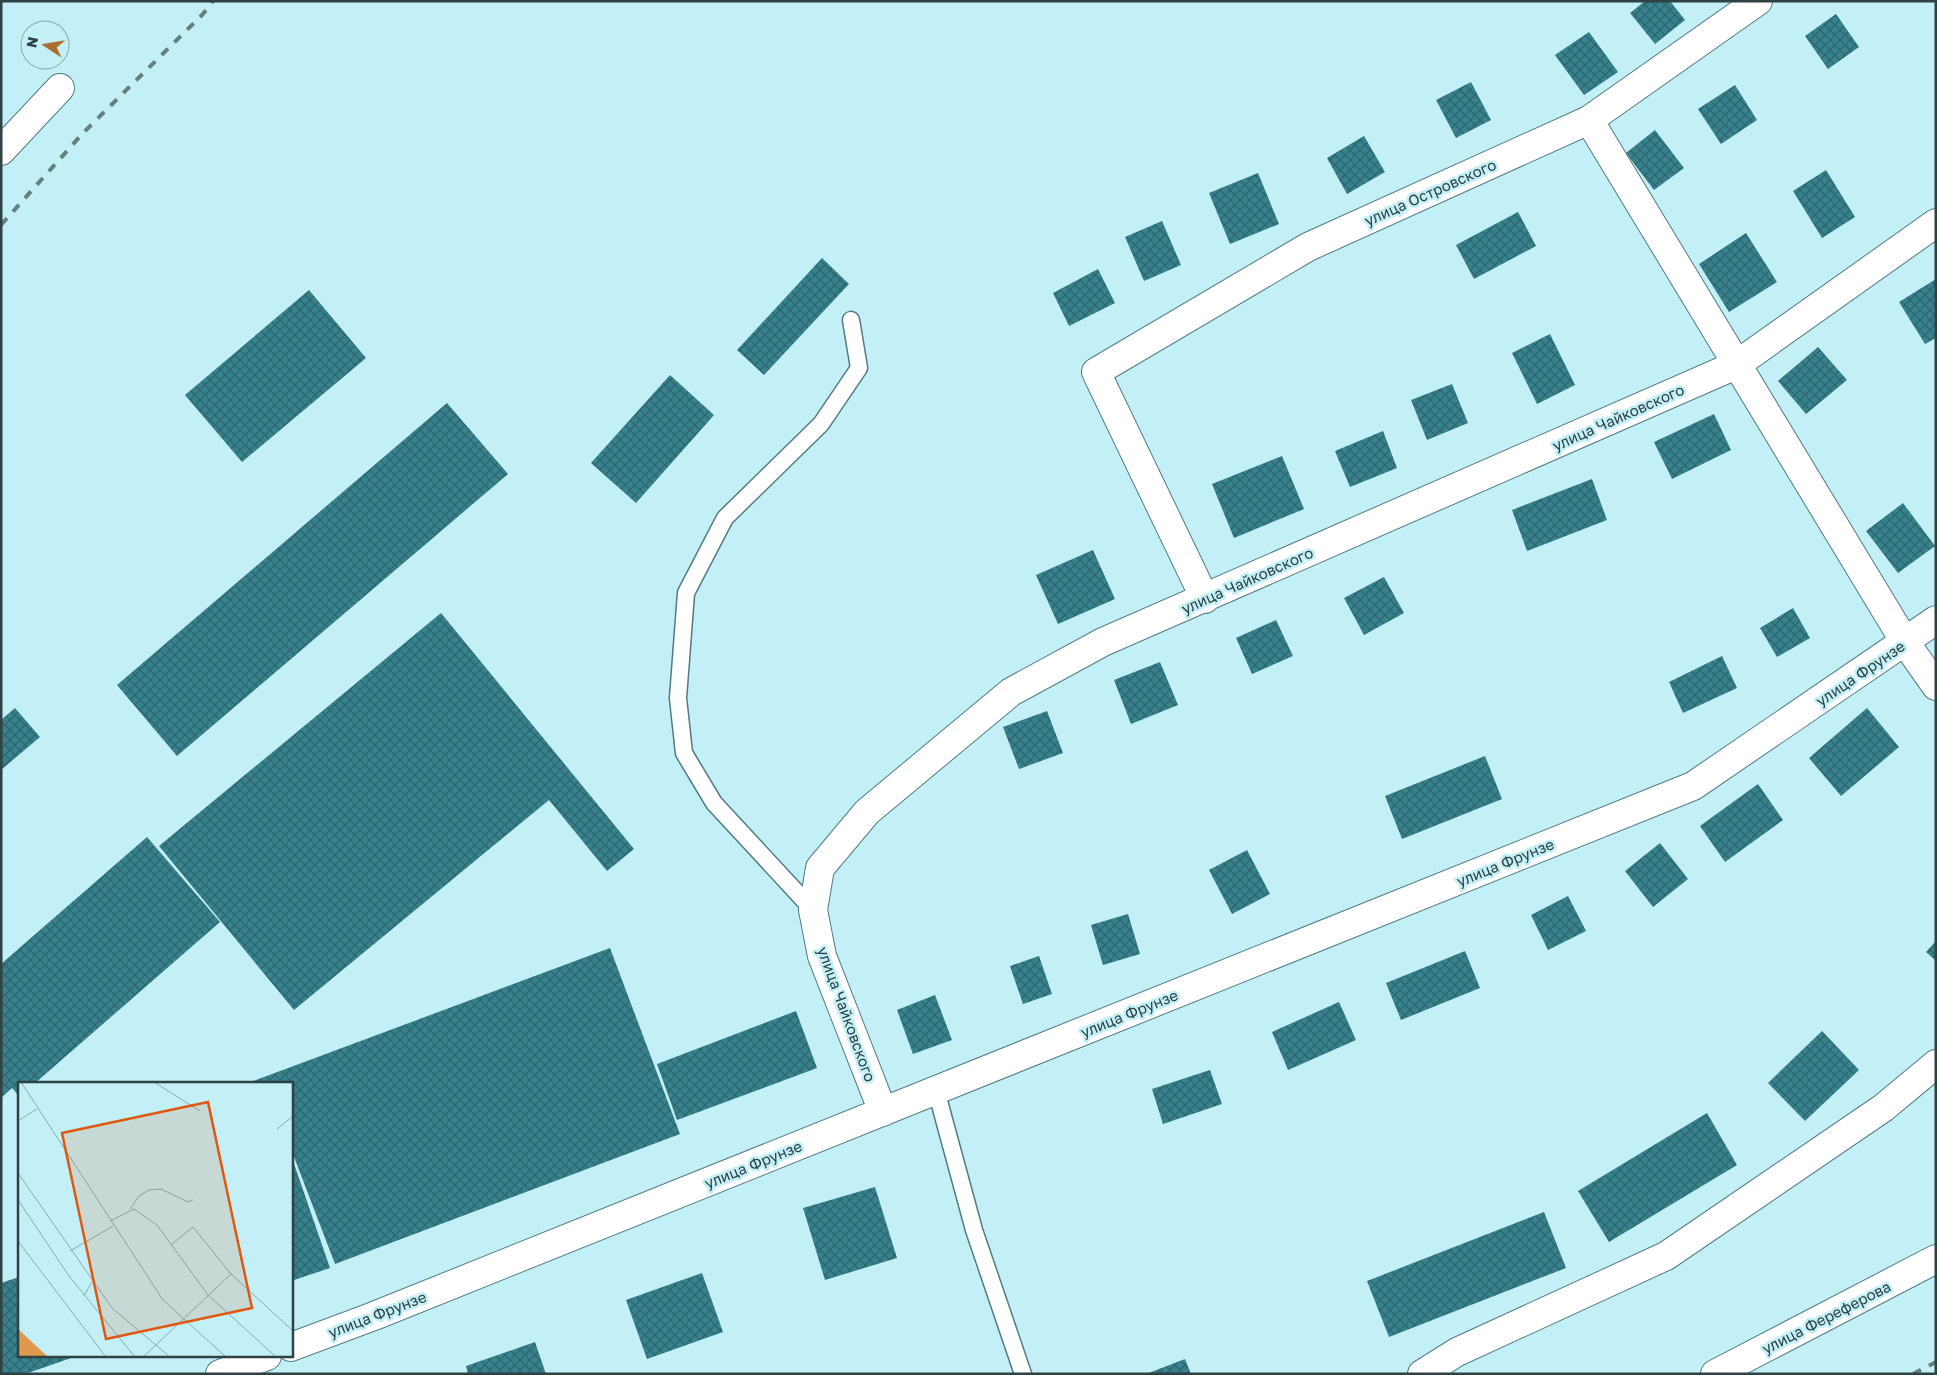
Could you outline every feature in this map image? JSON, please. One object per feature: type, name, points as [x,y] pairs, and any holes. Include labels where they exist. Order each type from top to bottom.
[{"type":"street","name":"улица Островского","points":[[1205,599],[1096,372],[1308,247],[1589,120],[1758,1]]},
{"type":"street","points":[[1,151],[60,88]]},
{"type":"street","points":[[1589,120],[1905,642],[1936,686]]},
{"type":"street","name":"улица Чайковского","points":[[883,1112],[822,956],[813,910],[820,868],[867,812],[1011,692],[1103,642],[1736,365],[1936,223]]},
{"type":"street","name":"улица Фрунзе","points":[[292,1347],[374,1316],[1693,786],[1936,620]]},
{"type":"street","points":[[1422,1374],[1457,1352],[1666,1256],[1883,1108],[1936,1064]]},
{"type":"street","name":"улица Фереферова","points":[[1715,1374],[1936,1259]]},
{"type":"street","points":[[220,1374],[262,1358]]},
{"type":"lane","points":[[813,910],[714,803],[684,753],[678,688],[686,593],[725,518],[821,424],[859,368],[851,320]]},
{"type":"lane","points":[[936,1090],[974,1230],[1023,1374]]},
{"type":"building","points":[[1645,1],[1670,1],[1685,20],[1655,44],[1630,13]]},
{"type":"building","points":[[1836,14],[1859,47],[1828,69],[1805,36]]},
{"type":"building","points":[[1589,32],[1618,72],[1584,95],[1555,55]]},
{"type":"building","points":[[1471,82],[1491,120],[1456,138],[1436,100]]},
{"type":"building","points":[[1735,85],[1757,120],[1721,144],[1698,109]]},
{"type":"building","points":[[1655,130],[1684,168],[1654,190],[1626,153]]},
{"type":"building","points":[[1364,136],[1385,172],[1347,194],[1327,158]]},
{"type":"building","points":[[1826,170],[1855,217],[1822,238],[1793,191]]},
{"type":"building","points":[[1258,173],[1279,224],[1230,244],[1209,193]]},
{"type":"building","points":[[1518,212],[1536,246],[1474,279],[1456,245]]},
{"type":"building","points":[[1162,221],[1181,265],[1144,281],[1125,237]]},
{"type":"building","points":[[1746,233],[1777,282],[1729,312],[1699,264]]},
{"type":"building","points":[[822,258],[849,284],[764,375],[737,350]]},
{"type":"building","points":[[1098,269],[1115,303],[1069,326],[1053,293]]},
{"type":"building","points":[[1936,279],[1936,338],[1925,344],[1899,302]]},
{"type":"building","points":[[309,290],[366,358],[242,462],[185,395]]},
{"type":"building","points":[[1550,334],[1575,385],[1537,404],[1512,353]]},
{"type":"building","points":[[1818,347],[1847,380],[1806,414],[1778,381]]},
{"type":"building","points":[[670,375],[714,415],[636,503],[591,463]]},
{"type":"building","points":[[1452,384],[1468,423],[1427,440],[1411,400]]},
{"type":"building","points":[[447,403],[508,474],[177,756],[117,685]]},
{"type":"building","points":[[1714,414],[1731,450],[1672,479],[1654,442]]},
{"type":"building","points":[[1383,431],[1397,468],[1350,487],[1335,451]]},
{"type":"building","points":[[1282,456],[1304,509],[1234,538],[1212,484]]},
{"type":"building","points":[[1592,479],[1607,520],[1527,551],[1512,510]]},
{"type":"building","points":[[1903,503],[1935,546],[1898,573],[1866,531]]},
{"type":"building","points":[[1093,550],[1115,599],[1058,624],[1036,575]]},
{"type":"building","points":[[1384,577],[1404,613],[1364,635],[1344,598]]},
{"type":"building","points":[[1793,608],[1810,638],[1777,657],[1760,628]]},
{"type":"building","points":[[441,613],[634,849],[607,871],[549,800],[294,1010],[159,846]]},
{"type":"building","points":[[1276,620],[1293,656],[1252,674],[1236,638]]},
{"type":"building","points":[[1722,656],[1737,688],[1683,713],[1669,682]]},
{"type":"building","points":[[1160,662],[1178,705],[1131,724],[1114,680]]},
{"type":"building","points":[[15,708],[40,737],[1,770],[1,720]]},
{"type":"building","points":[[1867,708],[1899,747],[1841,796],[1809,758]]},
{"type":"building","points":[[1047,711],[1063,753],[1019,769],[1003,727]]},
{"type":"building","points":[[1485,756],[1502,799],[1402,839],[1385,796]]},
{"type":"building","points":[[1758,784],[1783,820],[1725,862],[1700,826]]},
{"type":"building","points":[[147,837],[220,922],[36,1082],[18,1082],[18,1095],[12,1088],[1,1098],[1,964]]},
{"type":"building","points":[[1660,843],[1688,879],[1653,907],[1625,871]]},
{"type":"building","points":[[1247,850],[1270,894],[1232,914],[1209,870]]},
{"type":"building","points":[[1568,896],[1586,931],[1548,950],[1531,915]]},
{"type":"building","points":[[1128,914],[1140,954],[1103,965],[1091,925]]},
{"type":"building","points":[[1936,941],[1936,961],[1926,952]]},
{"type":"building","points":[[610,948],[680,1134],[335,1264],[292,1152],[292,1082],[251,1082]]},
{"type":"building","points":[[1465,951],[1480,988],[1401,1020],[1386,983]]},
{"type":"building","points":[[1039,956],[1052,994],[1023,1004],[1010,966]]},
{"type":"building","points":[[935,995],[952,1040],[913,1054],[897,1010]]},
{"type":"building","points":[[1339,1002],[1356,1040],[1288,1070],[1272,1032]]},
{"type":"building","points":[[796,1011],[817,1068],[677,1120],[657,1064]]},
{"type":"building","points":[[1822,1031],[1859,1070],[1805,1121],[1768,1083]]},
{"type":"building","points":[[1210,1070],[1222,1104],[1163,1124],[1152,1089]]},
{"type":"building","points":[[1707,1113],[1737,1165],[1609,1242],[1578,1191]]},
{"type":"building","points":[[292,1158],[330,1268],[292,1281]]},
{"type":"building","points":[[875,1187],[897,1258],[825,1280],[803,1208]]},
{"type":"building","points":[[1544,1212],[1566,1268],[1389,1337],[1367,1281]]},
{"type":"building","points":[[702,1273],[723,1332],[647,1359],[626,1300]]},
{"type":"building","points":[[18,1277],[18,1358],[71,1358],[25,1374],[1,1374],[1,1283]]},
{"type":"building","points":[[535,1342],[546,1374],[468,1374],[466,1366]]},
{"type":"building","points":[[1185,1359],[1191,1374],[1146,1374]]},
{"type":"railway","points":[[1,225],[83,133],[203,14],[213,1]]},
{"type":"railway","points":[[1913,1374],[1936,1362]]}]
